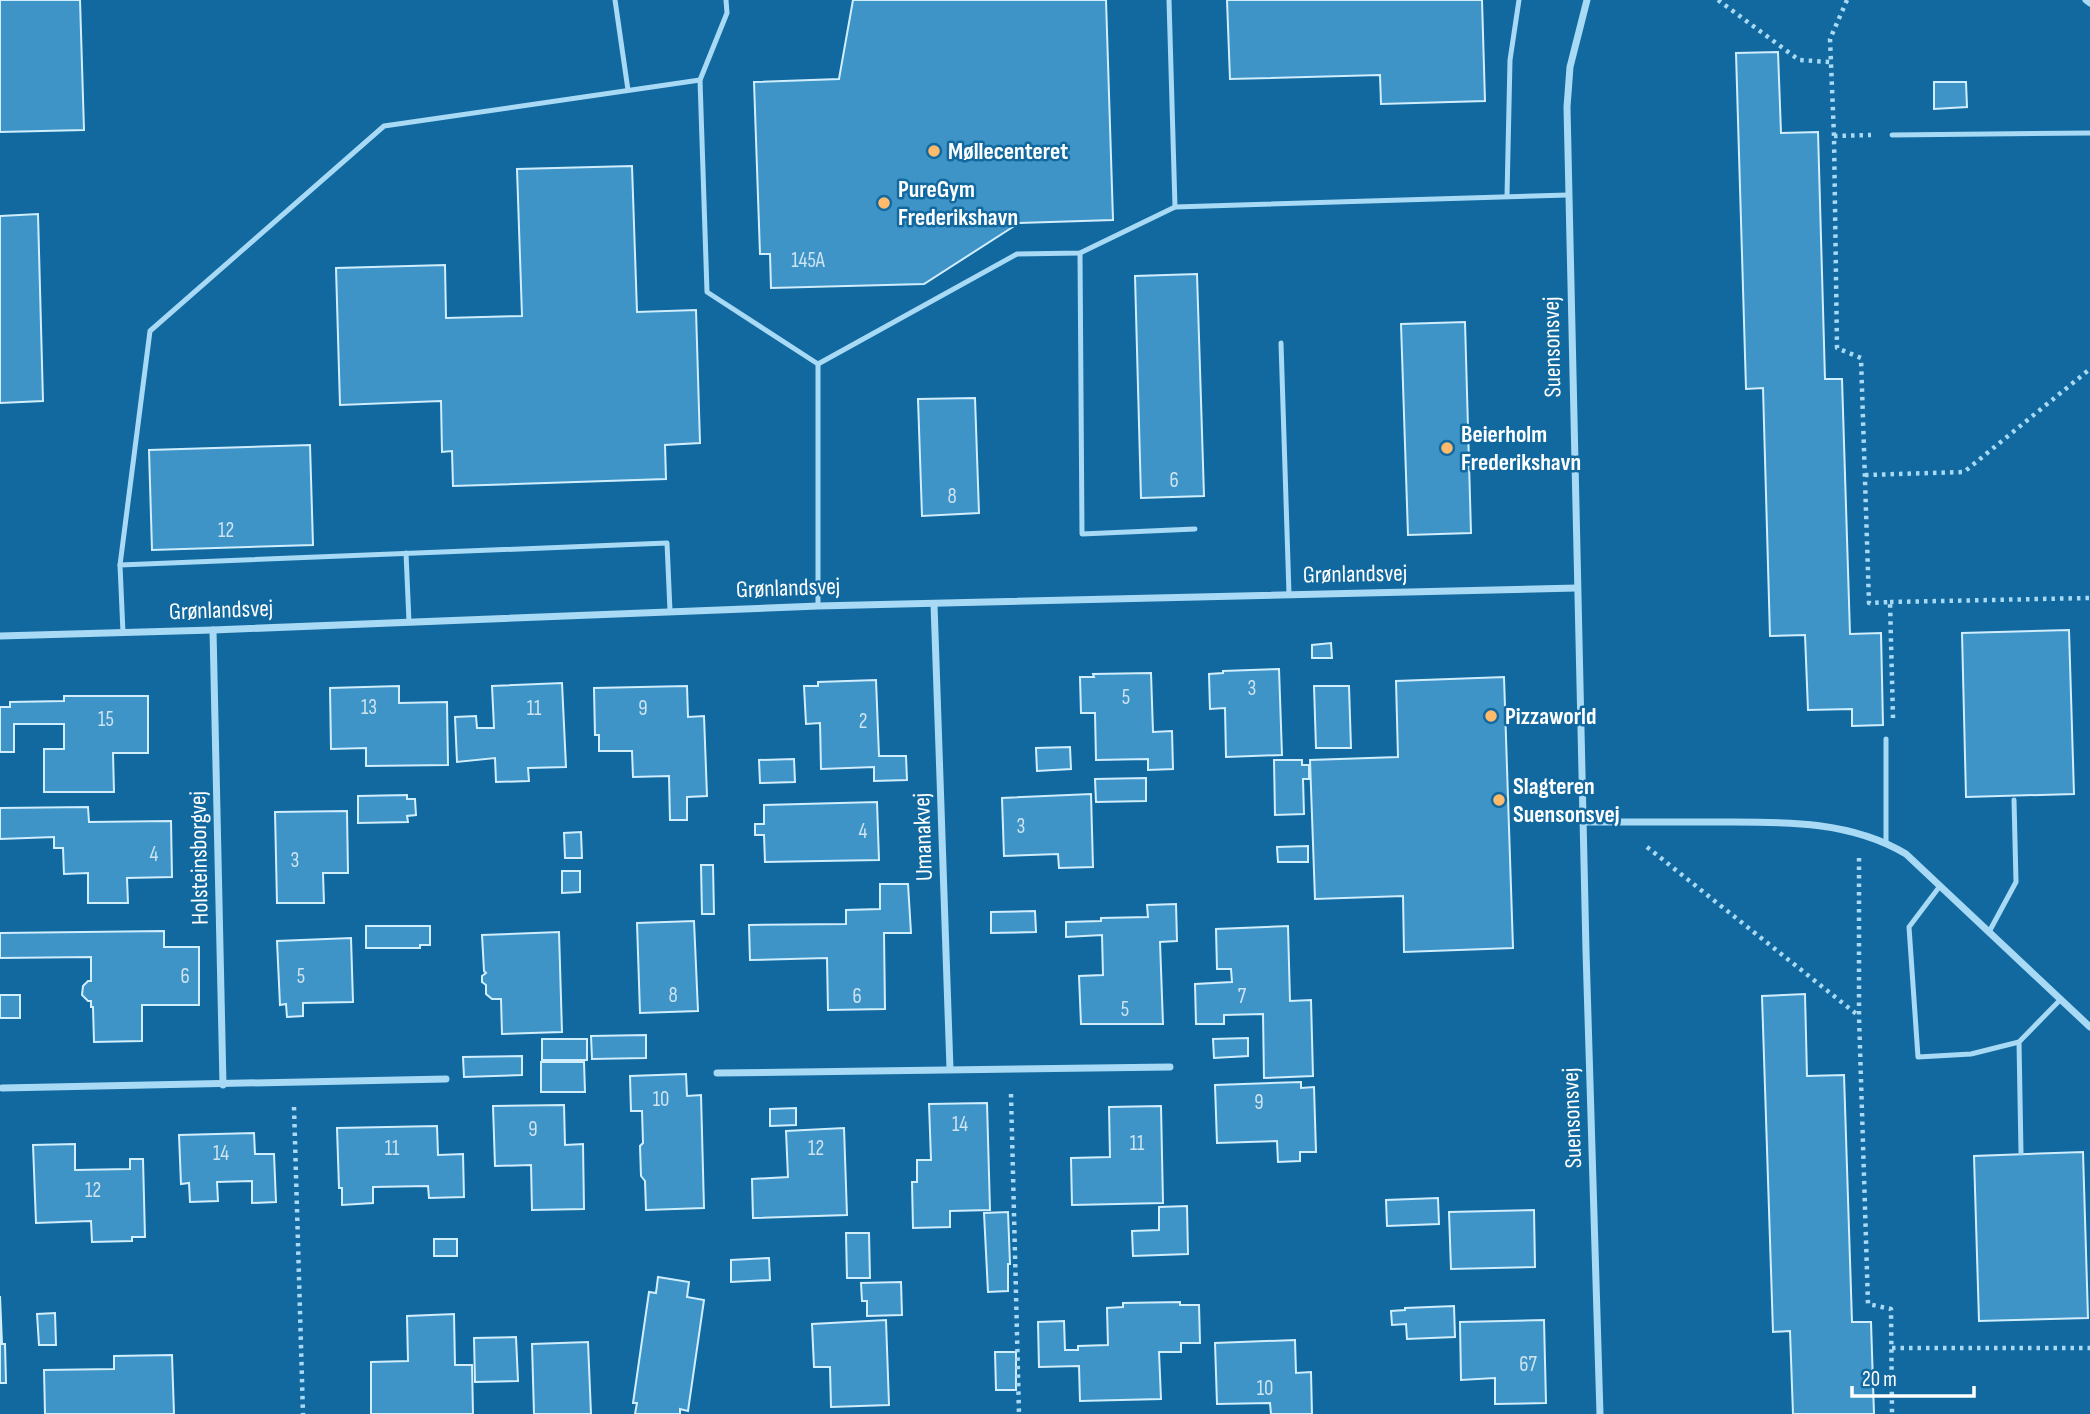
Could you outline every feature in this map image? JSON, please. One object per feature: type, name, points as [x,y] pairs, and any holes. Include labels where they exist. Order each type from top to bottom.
[{"type":"street","name":"Suensonsvej","points":[[1587,0],[1570,66],[1567,107],[1577,588],[1600,1414]]},
{"type":"street","name":"Grønlandsvej","points":[[0,636],[818,606],[1577,588]]},
{"type":"street","name":"Umanakvej","points":[[934,604],[950,1069]]},
{"type":"street","name":"Holsteinsborgvej","points":[[213,630],[223,1085]]},
{"type":"street","points":[[1583,822],[1790,822],[1858,832],[1886,842],[1906,854],[2090,1027]]},
{"type":"street","points":[[717,1073],[1170,1067]]},
{"type":"street","points":[[2,1088],[446,1079]]},
{"type":"lane","points":[[615,0],[628,90]]},
{"type":"lane","points":[[726,0],[727,13],[699,80],[707,292],[818,364]]},
{"type":"lane","points":[[1168,0],[1175,207]]},
{"type":"lane","points":[[1507,196],[1510,60],[1519,0]]},
{"type":"lane","points":[[122,633],[120,565],[150,331],[384,126],[699,80]]},
{"type":"lane","points":[[1892,135],[2090,132]]},
{"type":"lane","points":[[818,364],[1017,254],[1080,253],[1175,207],[1569,195]]},
{"type":"lane","points":[[1080,253],[1082,534],[1195,529]]},
{"type":"lane","points":[[1280,343],[1289,594]]},
{"type":"lane","points":[[818,364],[818,606]]},
{"type":"lane","points":[[120,565],[667,543],[670,611]]},
{"type":"lane","points":[[406,553],[409,622]]},
{"type":"lane","points":[[1886,739],[1886,842]]},
{"type":"lane","points":[[1989,932],[2016,882],[2014,800]]},
{"type":"lane","points":[[1940,886],[1909,927],[1918,1057],[1971,1054],[2019,1042],[2061,999]]},
{"type":"lane","points":[[2019,1042],[2021,1153]]},
{"type":"path","points":[[1718,0],[1799,60],[1830,62]]},
{"type":"path","points":[[1847,0],[1830,39],[1837,348],[1861,358],[1869,603],[2090,598]]},
{"type":"path","points":[[1834,136],[1892,135]]},
{"type":"path","points":[[1865,475],[1964,472],[2090,369]]},
{"type":"path","points":[[1886,739],[1894,725],[1890,602]]},
{"type":"path","points":[[1615,822],[1859,1016]]},
{"type":"path","points":[[1858,832],[1859,1016],[1868,1304],[1891,1309],[1892,1414]]},
{"type":"path","points":[[1011,1069],[1019,1414]]},
{"type":"path","points":[[293,1082],[303,1414]]},
{"type":"path","points":[[1892,1348],[2090,1348]]},
{"type":"building","points":[[0,0],[80,0],[84,130],[0,132]]},
{"type":"building","name":"Møllecenteret","points":[[853,0],[1106,0],[1113,220],[1019,223],[924,284],[771,288],[770,254],[760,254],[754,82],[839,79]]},
{"type":"building","points":[[1227,0],[1482,0],[1485,101],[1381,104],[1380,75],[1230,79]]},
{"type":"building","points":[[1778,52],[1781,133],[1818,132],[1825,379],[1842,379],[1850,634],[1881,633],[1883,725],[1852,726],[1852,709],[1808,710],[1805,635],[1770,636],[1763,388],[1746,389],[1736,53]]},
{"type":"building","points":[[1934,82],[1966,82],[1967,107],[1934,109]]},
{"type":"building","points":[[632,166],[637,312],[696,310],[700,443],[665,445],[666,479],[453,486],[452,451],[442,452],[441,401],[340,405],[336,268],[445,265],[446,318],[522,316],[517,169]]},
{"type":"building","points":[[38,214],[43,401],[0,403],[0,216]]},
{"type":"building","points":[[1197,274],[1204,496],[1141,498],[1135,276]]},
{"type":"building","points":[[1465,322],[1471,533],[1408,535],[1401,324]]},
{"type":"building","points":[[975,398],[979,513],[922,516],[918,399]]},
{"type":"building","points":[[310,445],[313,545],[152,550],[149,450]]},
{"type":"building","points":[[2069,630],[2074,794],[1966,797],[1962,633]]},
{"type":"building","points":[[1331,643],[1332,658],[1312,658],[1312,645]]},
{"type":"building","points":[[1279,669],[1282,755],[1226,757],[1225,708],[1210,709],[1209,674]]},
{"type":"building","points":[[1151,673],[1153,732],[1172,731],[1173,769],[1148,770],[1148,759],[1096,760],[1095,713],[1081,713],[1080,677],[1094,677],[1093,674]]},
{"type":"building","points":[[1504,677],[1513,948],[1404,952],[1403,896],[1315,899],[1310,760],[1398,757],[1396,681]]},
{"type":"building","points":[[876,680],[879,756],[906,756],[907,780],[874,781],[874,767],[821,769],[820,723],[806,724],[804,686],[818,686],[818,682]]},
{"type":"building","points":[[562,683],[566,767],[528,768],[529,781],[496,782],[495,758],[457,762],[455,717],[476,716],[477,728],[494,728],[492,686]]},
{"type":"building","points":[[399,686],[399,703],[447,702],[448,765],[366,766],[366,748],[331,749],[330,688]]},
{"type":"building","points":[[687,686],[688,717],[704,716],[707,796],[687,797],[687,820],[670,820],[669,776],[633,777],[632,751],[599,751],[599,735],[595,735],[594,688]]},
{"type":"building","points":[[1314,686],[1349,686],[1351,748],[1316,748]]},
{"type":"building","points":[[64,696],[148,696],[148,753],[113,753],[114,792],[44,792],[44,749],[64,749],[64,724],[14,724],[14,752],[0,752],[0,707],[10,707],[10,702],[64,701]]},
{"type":"building","points":[[1070,747],[1071,769],[1037,771],[1036,748]]},
{"type":"building","points":[[794,759],[795,782],[760,783],[759,760]]},
{"type":"building","points":[[1274,760],[1302,760],[1302,765],[1309,765],[1309,779],[1303,779],[1304,814],[1275,815]]},
{"type":"building","points":[[1146,778],[1146,801],[1096,802],[1095,779]]},
{"type":"building","points":[[1091,794],[1093,867],[1059,868],[1058,854],[1004,856],[1002,798]]},
{"type":"building","points":[[407,795],[407,799],[415,799],[416,815],[407,816],[408,822],[358,823],[358,796]]},
{"type":"building","points":[[877,802],[879,860],[765,862],[764,835],[755,835],[755,824],[764,824],[764,805]]},
{"type":"building","points":[[88,807],[89,822],[171,821],[172,877],[127,878],[128,903],[88,903],[88,873],[64,874],[63,848],[54,848],[54,837],[0,839],[0,808]]},
{"type":"building","points":[[347,811],[348,873],[323,873],[324,903],[277,903],[275,812]]},
{"type":"building","points":[[581,832],[582,858],[565,858],[564,833]]},
{"type":"building","points":[[1308,846],[1308,862],[1278,862],[1277,847]]},
{"type":"building","points":[[701,865],[713,865],[714,914],[702,914]]},
{"type":"building","points":[[562,871],[580,871],[580,892],[562,893]]},
{"type":"building","points":[[880,884],[908,884],[911,933],[884,933],[885,1009],[828,1010],[827,958],[750,960],[749,925],[846,924],[846,910],[880,909]]},
{"type":"building","points":[[1176,904],[1177,941],[1160,942],[1163,1024],[1081,1024],[1079,976],[1103,975],[1102,935],[1066,937],[1066,922],[1148,917],[1147,905]]},
{"type":"building","points":[[1035,911],[1036,932],[991,933],[991,912]]},
{"type":"building","points":[[694,921],[698,1011],[640,1013],[637,923]]},
{"type":"building","points":[[366,926],[430,926],[430,945],[420,945],[420,948],[366,948]]},
{"type":"building","points":[[1288,926],[1290,1001],[1311,1000],[1313,1076],[1264,1078],[1263,1014],[1224,1015],[1224,1024],[1196,1024],[1195,984],[1232,982],[1231,969],[1217,969],[1216,929]]},
{"type":"building","points":[[164,931],[164,947],[199,947],[199,1005],[142,1005],[142,1041],[94,1042],[93,1007],[91,1001],[82,995],[83,986],[91,981],[91,957],[0,958],[0,933]]},
{"type":"building","points":[[559,932],[562,1032],[502,1034],[501,999],[492,999],[486,994],[486,985],[482,982],[482,976],[486,973],[482,935]]},
{"type":"building","points":[[351,938],[353,1002],[303,1003],[303,1016],[287,1017],[286,1004],[280,1005],[277,941]]},
{"type":"building","points":[[1805,994],[1807,1076],[1844,1075],[1852,1322],[1871,1322],[1874,1414],[1793,1414],[1790,1331],[1773,1332],[1762,996]]},
{"type":"building","points":[[0,995],[20,995],[20,1018],[0,1018]]},
{"type":"building","points":[[646,1035],[646,1058],[592,1059],[591,1036]]},
{"type":"building","points":[[1248,1038],[1248,1056],[1214,1058],[1213,1039]]},
{"type":"building","points":[[542,1039],[587,1039],[587,1060],[542,1060]]},
{"type":"building","points":[[522,1056],[522,1075],[464,1077],[463,1057]]},
{"type":"building","points":[[541,1062],[584,1062],[585,1092],[541,1092]]},
{"type":"building","points":[[686,1074],[687,1096],[701,1095],[704,1208],[646,1210],[645,1181],[641,1176],[642,1111],[631,1111],[630,1076]]},
{"type":"building","points":[[1301,1082],[1301,1088],[1314,1087],[1316,1152],[1300,1152],[1300,1161],[1278,1162],[1277,1141],[1217,1143],[1215,1085]]},
{"type":"building","points":[[987,1103],[990,1210],[950,1211],[950,1227],[913,1228],[912,1182],[917,1182],[917,1160],[931,1160],[929,1104]]},
{"type":"building","points":[[564,1105],[565,1145],[583,1144],[584,1209],[532,1210],[531,1165],[495,1166],[493,1106]]},
{"type":"building","points":[[1161,1106],[1163,1203],[1072,1205],[1071,1158],[1110,1157],[1109,1107]]},
{"type":"building","points":[[796,1108],[796,1125],[770,1126],[770,1109]]},
{"type":"building","points":[[437,1126],[438,1155],[463,1154],[464,1197],[429,1198],[428,1186],[373,1187],[373,1203],[342,1205],[337,1128]]},
{"type":"building","points":[[844,1128],[847,1215],[753,1218],[752,1179],[788,1177],[786,1131]]},
{"type":"building","points":[[254,1133],[255,1154],[274,1154],[276,1202],[252,1203],[252,1181],[217,1182],[218,1201],[190,1202],[189,1183],[181,1184],[179,1135]]},
{"type":"building","points":[[75,1144],[75,1170],[130,1169],[130,1159],[143,1159],[145,1237],[132,1237],[132,1241],[92,1242],[91,1221],[36,1223],[33,1145]]},
{"type":"building","points":[[2083,1152],[2088,1318],[1979,1321],[1974,1156]]},
{"type":"building","points":[[1438,1198],[1439,1224],[1387,1226],[1386,1200]]},
{"type":"building","points":[[1187,1206],[1188,1254],[1133,1256],[1132,1231],[1159,1230],[1159,1207]]},
{"type":"building","points":[[1534,1210],[1535,1267],[1451,1269],[1449,1212]]},
{"type":"building","points":[[1008,1212],[1008,1291],[988,1292],[984,1213]]},
{"type":"building","points":[[846,1233],[869,1233],[870,1278],[847,1278]]},
{"type":"building","points":[[434,1239],[457,1239],[457,1256],[434,1256]]},
{"type":"building","points":[[769,1258],[770,1280],[731,1282],[731,1260]]},
{"type":"building","points":[[658,1277],[689,1282],[687,1297],[704,1300],[688,1411],[680,1409],[680,1414],[635,1414],[637,1403],[633,1403],[649,1292],[656,1293]]},
{"type":"building","points":[[901,1282],[902,1315],[867,1316],[867,1301],[862,1301],[861,1283]]},
{"type":"building","points":[[0,1296],[2,1344],[5,1344],[6,1383],[0,1383]]},
{"type":"building","points":[[1180,1302],[1180,1305],[1199,1305],[1200,1343],[1181,1343],[1181,1352],[1159,1352],[1161,1399],[1080,1401],[1079,1366],[1039,1367],[1038,1322],[1064,1321],[1065,1350],[1078,1350],[1078,1346],[1108,1345],[1107,1308],[1123,1307],[1123,1303]]},
{"type":"building","points":[[1454,1306],[1455,1337],[1407,1339],[1406,1324],[1392,1325],[1391,1311]]},
{"type":"building","points":[[55,1313],[56,1345],[39,1345],[37,1314]]},
{"type":"building","points":[[454,1314],[455,1365],[472,1365],[473,1414],[371,1414],[371,1362],[408,1361],[407,1316]]},
{"type":"building","points":[[886,1320],[889,1405],[831,1407],[830,1367],[814,1367],[812,1324]]},
{"type":"building","points":[[1544,1320],[1546,1403],[1495,1404],[1495,1378],[1461,1380],[1460,1322]]},
{"type":"building","points":[[516,1337],[518,1381],[475,1382],[474,1338]]},
{"type":"building","points":[[1295,1340],[1296,1373],[1311,1372],[1312,1414],[1271,1414],[1270,1403],[1217,1404],[1215,1343]]},
{"type":"building","points":[[588,1342],[591,1414],[534,1414],[532,1344]]},
{"type":"building","points":[[995,1352],[1016,1352],[1016,1390],[996,1390]]},
{"type":"building","points":[[172,1355],[174,1414],[45,1414],[44,1370],[114,1369],[114,1356]]},
{"type":"place","name":"Møllecenteret","points":[[934,151]]},
{"type":"place","name":"PureGym Frederikshavn","points":[[884,203]]},
{"type":"place","name":"Beierholm Frederikshavn","points":[[1447,448]]},
{"type":"place","name":"Pizzaworld","points":[[1491,716]]},
{"type":"place","name":"Slagteren Suensonsvej","points":[[1499,800]]}]
